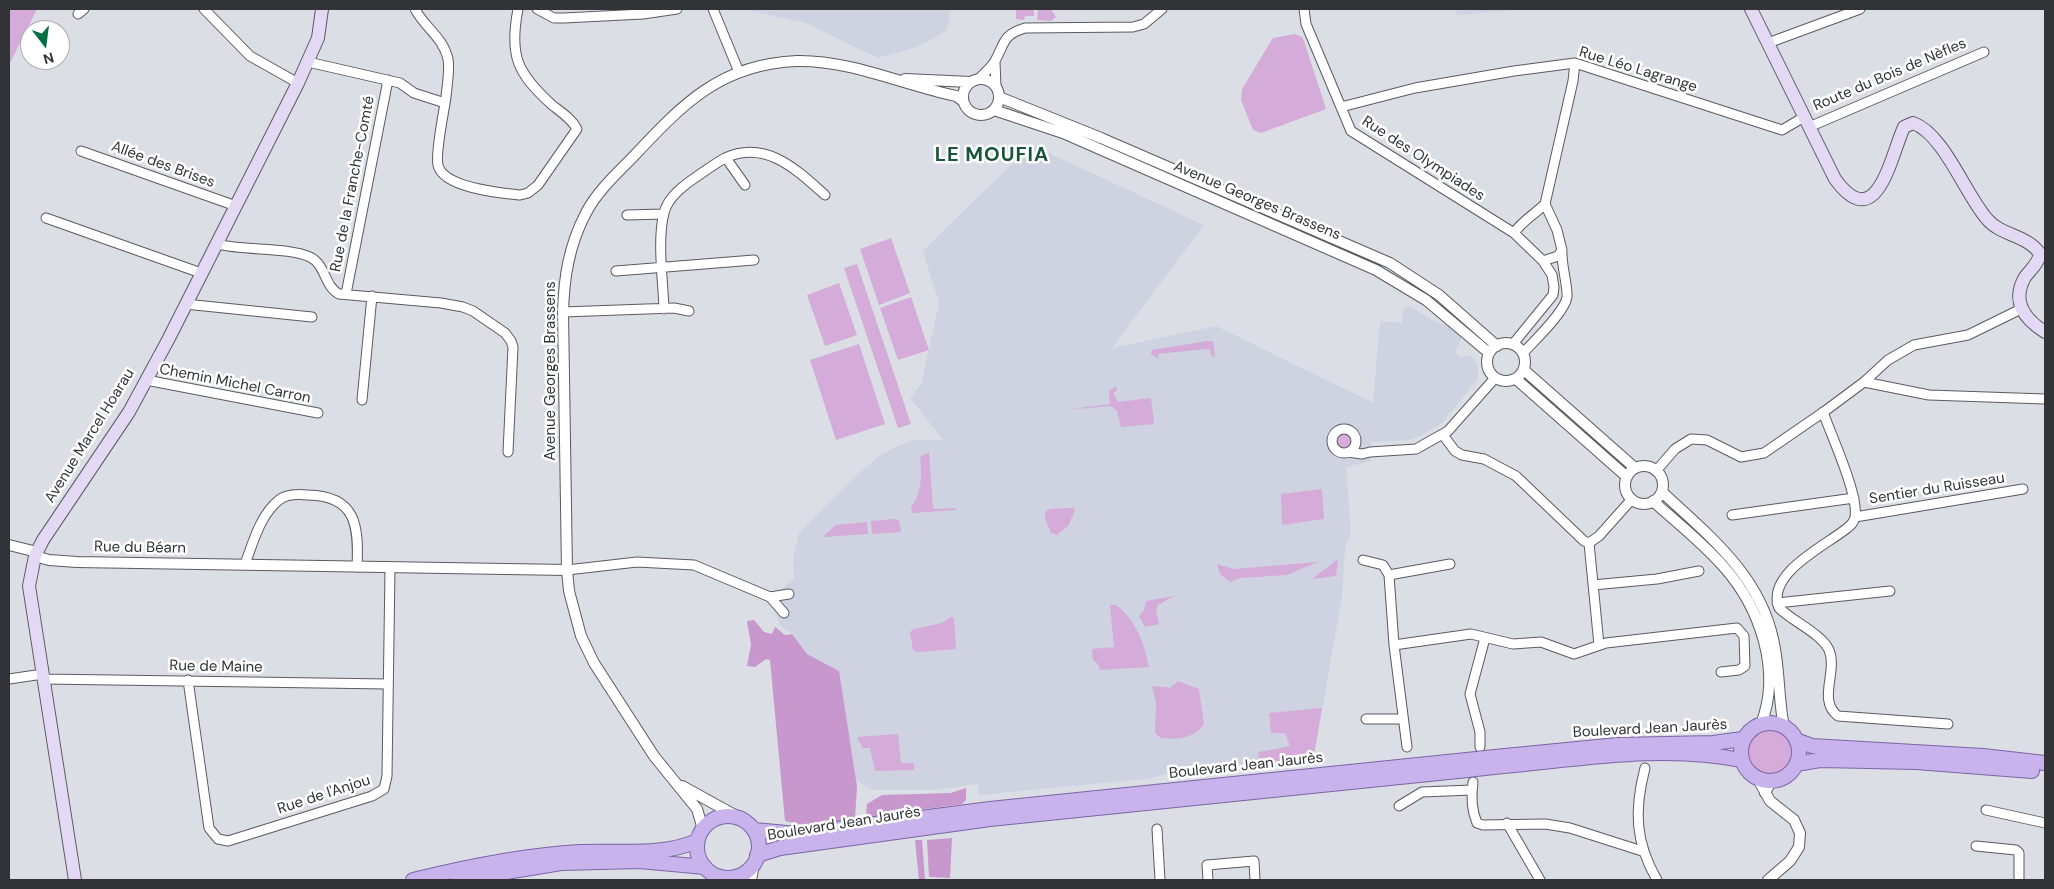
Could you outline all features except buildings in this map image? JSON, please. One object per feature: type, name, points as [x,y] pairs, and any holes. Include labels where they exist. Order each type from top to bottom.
[{"type":"main road","name":"Avenue Marcel Hoarau","points":[[76,880],[29,586],[36,554],[128,412],[146,380],[217,244],[308,62],[318,38],[322,9]]},
{"type":"main road","name":"Route du Bois de Nèfles","points":[[1751,9],[1835,180],[1846,194],[1859,199],[1873,196],[1881,187],[1904,126],[1913,123],[1923,127],[1940,149],[1986,219],[1997,229],[2042,250],[2038,262],[2026,276],[2019,289],[2021,309]]},
{"type":"main road","points":[[2021,309],[2032,324],[2045,332]]},
{"type":"main road","points":[[1761,724],[1777,724],[1784,727],[1796,740],[1799,748],[1796,764],[1786,776],[1765,784],[1745,768],[1742,760],[1741,746],[1748,732],[1761,724]]},
{"type":"main road","name":"Boulevard Jean Jaurès","points":[[458,880],[561,863],[640,861],[723,877],[740,875],[756,859],[780,848],[990,819],[1504,761],[1618,745],[1713,743],[1744,739]]},
{"type":"main road","points":[[1796,740],[1812,746],[1984,761],[2045,772]]},
{"type":"main road","name":"Boulevard Jean Jaurès","points":[[1504,761],[1643,754],[1709,755],[1742,760]]},
{"type":"main road","points":[[1796,764],[1820,760],[2045,763]]},
{"type":"main road","name":"Boulevard Jean Jaurès","points":[[754,830],[798,834],[990,809],[1458,766]]},
{"type":"main road","points":[[413,880],[511,861],[578,852],[674,850],[700,835],[719,817],[730,816],[740,818]]},
{"type":"main road","name":"Boulevard Jean Jaurès","points":[[740,818],[754,830],[757,838],[756,859]]},
{"type":"main road","points":[[700,835],[697,851],[715,874]]},
{"type":"street","points":[[204,9],[250,56],[298,83]]},
{"type":"street","points":[[415,9],[438,36],[445,50],[449,70],[437,159],[440,170],[447,178],[458,184],[520,195],[534,190],[577,130],[573,123],[540,94],[516,60],[513,46],[518,9]]},
{"type":"street","points":[[537,9],[554,18],[564,18],[643,14],[677,9]]},
{"type":"street","points":[[713,9],[739,72]]},
{"type":"street","points":[[995,62],[962,95],[963,101],[970,112],[984,115],[994,110],[998,104],[995,62],[1000,47],[1011,32],[1025,28],[1133,27],[1144,24],[1162,9]]},
{"type":"street","name":"Rue des Olympiades","points":[[1304,9],[1306,24],[1351,131],[1514,233],[1544,260]]},
{"type":"street","points":[[1768,43],[1860,9]]},
{"type":"street","name":"Route du Bois de Nèfles","points":[[1807,122],[1984,52]]},
{"type":"street","points":[[308,62],[400,83],[421,96],[445,102]]},
{"type":"street","name":"Avenue Georges Brassens","points":[[700,835],[696,809],[654,756],[594,663],[582,636],[569,591],[567,570],[563,312],[568,263],[575,236],[586,211],[613,177],[671,116],[701,91],[739,72],[771,64],[823,62],[956,96],[963,101]]},
{"type":"street","points":[[1514,233],[1518,226],[1534,216],[1545,204],[1573,81],[1575,63]]},
{"type":"street","name":"Rue Léo Lagrange","points":[[1341,107],[1415,88],[1514,71],[1575,63],[1782,130],[1807,122]]},
{"type":"street","name":"Avenue Georges Brassens","points":[[892,79],[975,80]]},
{"type":"street","name":"Rue de la Franche-Comté","points":[[346,294],[388,80]]},
{"type":"street","points":[[975,80],[988,80],[998,92]]},
{"type":"street","name":"Avenue Georges Brassens","points":[[998,92],[1390,263],[1439,295],[1486,337],[1493,350]]},
{"type":"street","name":"Avenue Georges Brassens","points":[[994,110],[1063,134],[1376,270],[1426,300],[1493,350]]},
{"type":"street","name":"Allée des Brises","points":[[81,151],[236,206]]},
{"type":"street","points":[[664,308],[663,214],[673,196],[689,181],[726,158],[746,153],[760,153],[781,159],[825,195]]},
{"type":"street","points":[[726,158],[745,185]]},
{"type":"street","points":[[1545,204],[1559,236],[1562,250],[1561,264],[1567,297],[1563,307],[1524,353],[1524,370],[1516,379],[1506,382],[1495,378],[1487,364],[1493,350],[1513,344],[1553,295],[1552,275],[1544,260],[1558,256],[1562,250]]},
{"type":"street","points":[[627,215],[663,214]]},
{"type":"street","points":[[1534,216],[1553,223]]},
{"type":"street","points":[[46,218],[201,273]]},
{"type":"street","points":[[217,244],[234,249],[309,256],[322,268],[335,292],[463,307],[482,316],[508,336],[512,347],[508,452]]},
{"type":"street","points":[[616,271],[754,260]]},
{"type":"street","points":[[362,400],[372,296]]},
{"type":"street","points":[[185,304],[312,317]]},
{"type":"street","points":[[563,312],[664,308],[689,310]]},
{"type":"street","points":[[1656,470],[1675,449],[1691,439],[1707,440],[1741,457],[1752,457],[1764,453],[1864,382],[1888,360],[1914,345],[1968,335],[2021,309]]},
{"type":"street","points":[[1513,344],[1524,353]]},
{"type":"street","points":[[1524,370],[1635,468]]},
{"type":"street","points":[[1351,449],[1362,454],[1416,449],[1443,435],[1495,378]]},
{"type":"street","points":[[1516,379],[1627,477]]},
{"type":"street","name":"Chemin Michel Carron","points":[[146,380],[318,413]]},
{"type":"street","points":[[1864,382],[1929,395],[2045,399]]},
{"type":"street","points":[[1823,412],[1854,498],[1855,517],[1853,524],[1786,573],[1776,590],[1777,603],[1787,616],[1822,641],[1829,649],[1831,659],[1829,703],[1832,711],[1838,716],[1948,724]]},
{"type":"street","points":[[1443,435],[1455,451],[1462,455],[1484,459],[1516,476],[1584,541],[1589,543]]},
{"type":"street","points":[[1646,466],[1656,470],[1662,480],[1662,492],[1653,501],[1642,504],[1632,500],[1625,489],[1627,477],[1635,468],[1646,466]]},
{"type":"street","name":"Sentier du Ruisseau","points":[[1855,517],[2023,489]]},
{"type":"street","points":[[1662,492],[1730,555],[1755,592],[1762,606],[1776,654],[1784,727]]},
{"type":"street","points":[[245,564],[267,512],[280,499],[293,495],[306,495],[326,496],[337,499],[347,506],[353,518],[356,567]]},
{"type":"street","points":[[1732,515],[1854,498]]},
{"type":"street","points":[[1589,543],[1599,536],[1632,500]]},
{"type":"street","points":[[1653,501],[1723,565],[1752,607],[1764,641],[1768,664],[1769,699],[1761,724]]},
{"type":"street","points":[[1589,543],[1598,645]]},
{"type":"street","name":"Rue du Béarn","points":[[9,545],[49,560],[77,562],[567,570]]},
{"type":"street","points":[[1362,560],[1383,565],[1389,575],[1394,645],[1407,747]]},
{"type":"street","points":[[567,570],[637,562],[694,565],[770,597],[784,613]]},
{"type":"street","points":[[1389,575],[1450,564]]},
{"type":"street","name":"Rue de l'Anjou","points":[[188,680],[209,828],[218,838],[228,841],[372,796],[384,789],[387,776],[390,568]]},
{"type":"street","points":[[1593,585],[1657,579],[1699,571]]},
{"type":"street","points":[[1777,603],[1890,591]]},
{"type":"street","points":[[770,597],[789,594]]},
{"type":"street","points":[[1394,645],[1471,634],[1513,644],[1541,642],[1574,654],[1598,645],[1737,628],[1744,636],[1745,666],[1739,670],[1721,672]]},
{"type":"street","points":[[1480,747],[1480,732],[1470,694],[1485,638]]},
{"type":"street","name":"Rue de Maine","points":[[9,679],[43,676],[388,684]]},
{"type":"street","points":[[1366,719],[1402,719]]},
{"type":"street","points":[[1645,768],[1638,809],[1642,851],[1657,880]]},
{"type":"street","name":"Avenue Georges Brassens","points":[[673,780],[708,802],[740,818]]},
{"type":"street","points":[[1765,784],[1770,801],[1794,820],[1800,833],[1799,847],[1790,861],[1768,880]]},
{"type":"street","points":[[1399,806],[1422,792],[1473,786],[1473,814],[1477,822],[1490,826],[1507,823],[1545,824],[1570,828],[1642,851]]},
{"type":"street","points":[[1986,810],[2045,823]]},
{"type":"street","points":[[1507,823],[1538,879]]},
{"type":"street","points":[[1157,828],[1160,880]]},
{"type":"street","points":[[1976,846],[2016,850],[2019,853],[2019,880]]},
{"type":"street","points":[[750,880],[756,859]]},
{"type":"street","points":[[1208,880],[1207,865],[1254,861],[1255,880]]},
{"type":"shaded area","points":[[9,9],[37,9],[32,20],[20,20],[20,43],[9,65]]},
{"type":"shaded area","points":[[743,9],[951,9],[947,30],[928,42],[921,43],[921,46],[878,58],[806,23]]},
{"type":"shaded area","points":[[1016,9],[1034,9],[1034,16],[1025,16],[1024,20],[1016,19]]},
{"type":"shaded area","points":[[1038,9],[1051,9],[1056,17],[1051,21],[1037,20]]},
{"type":"shaded area","points":[[1455,9],[1529,9],[1457,15]]},
{"type":"shaded area","points":[[1295,34],[1302,37],[1304,41],[1326,109],[1261,133],[1253,130],[1241,100],[1242,89],[1273,38]]},
{"type":"shaded area","points":[[1031,145],[1204,225],[1112,348],[1216,326],[1373,403],[1380,321],[1402,323],[1403,309],[1410,306],[1432,320],[1464,332],[1455,353],[1460,357],[1470,355],[1478,365],[1478,379],[1443,422],[1421,436],[1408,440],[1371,442],[1371,461],[1346,467],[1351,531],[1345,549],[1342,597],[1313,761],[1200,766],[1145,779],[979,795],[978,784],[936,790],[873,790],[856,780],[850,739],[832,667],[807,654],[792,634],[780,625],[775,611],[770,606],[770,592],[782,589],[794,578],[793,559],[799,533],[851,480],[878,457],[893,448],[913,440],[943,440],[910,398],[921,384],[939,303],[923,251]]},
{"type":"shaded area","points":[[891,238],[910,293],[879,305],[860,249]]},
{"type":"shaded area","points":[[857,264],[911,424],[898,428],[844,268]]},
{"type":"shaded area","points":[[839,283],[857,335],[825,346],[807,295]]},
{"type":"shaded area","points":[[911,297],[929,350],[898,360],[880,308]]},
{"type":"shaded area","points":[[1213,341],[1215,358],[1211,355],[1210,349],[1158,354],[1159,359],[1151,354],[1152,350]]},
{"type":"shaded area","points":[[859,344],[885,424],[836,440],[810,360]]},
{"type":"shaded area","points":[[1116,386],[1117,391],[1113,392],[1118,402],[1151,398],[1154,424],[1121,427],[1117,411],[1111,406],[1064,410],[1110,404],[1109,391]]},
{"type":"shaded area","points":[[1344,433],[1350,435],[1352,441],[1350,447],[1344,449],[1338,447],[1336,441],[1338,435]]},
{"type":"shaded area","points":[[929,452],[933,509],[955,508],[956,510],[912,513],[911,508],[915,502],[920,483],[920,457]]},
{"type":"shaded area","points":[[1322,489],[1324,519],[1282,525],[1281,494]]},
{"type":"shaded area","points":[[1073,508],[1075,510],[1068,526],[1057,535],[1051,533],[1045,518],[1045,512],[1050,509]]},
{"type":"shaded area","points":[[896,519],[899,521],[901,532],[872,534],[871,521]]},
{"type":"shaded area","points":[[867,522],[868,534],[823,537],[836,525]]},
{"type":"shaded area","points":[[1338,559],[1336,576],[1312,579]]},
{"type":"shaded area","points":[[1318,562],[1287,575],[1240,578],[1230,582],[1220,574],[1217,564],[1234,569]]},
{"type":"shaded area","points":[[1174,596],[1158,605],[1156,611],[1159,624],[1145,627],[1139,616],[1144,610],[1146,601]]},
{"type":"shaded area","points":[[1110,605],[1116,605],[1134,625],[1145,649],[1149,667],[1100,670],[1098,664],[1093,660],[1092,649],[1114,647]]},
{"type":"shaded area","points":[[951,617],[954,618],[956,649],[918,652],[913,650],[910,632],[914,629],[942,623]]},
{"type":"shaded area","points":[[754,620],[764,632],[772,634],[775,627],[785,635],[792,634],[807,654],[839,671],[857,786],[855,819],[804,825],[785,821],[770,660],[766,659],[755,667],[747,666],[751,645],[747,621]]},
{"type":"shaded area","points":[[1178,681],[1199,689],[1204,724],[1196,732],[1185,737],[1161,738],[1155,733],[1156,704],[1152,686],[1170,688]]},
{"type":"shaded area","points":[[1322,708],[1313,761],[1257,763],[1259,752],[1290,746],[1285,733],[1271,733],[1269,713]]},
{"type":"shaded area","points":[[1770,727],[1779,729],[1787,734],[1792,742],[1794,751],[1792,760],[1787,768],[1779,773],[1770,775],[1761,773],[1753,768],[1748,760],[1746,751],[1748,742],[1753,734],[1761,729]]},
{"type":"shaded area","points":[[898,734],[901,763],[914,763],[914,770],[875,771],[870,748],[863,748],[857,737]]},
{"type":"shaded area","points":[[966,788],[966,800],[962,804],[866,817],[867,804],[882,795],[951,793]]},
{"type":"shaded area","points":[[952,838],[950,878],[929,877],[927,840]]},
{"type":"shaded area","points":[[915,840],[922,840],[925,880],[919,880]]},
{"type":"district","name":"LE MOUFIA","points":[[992,156]]}]
